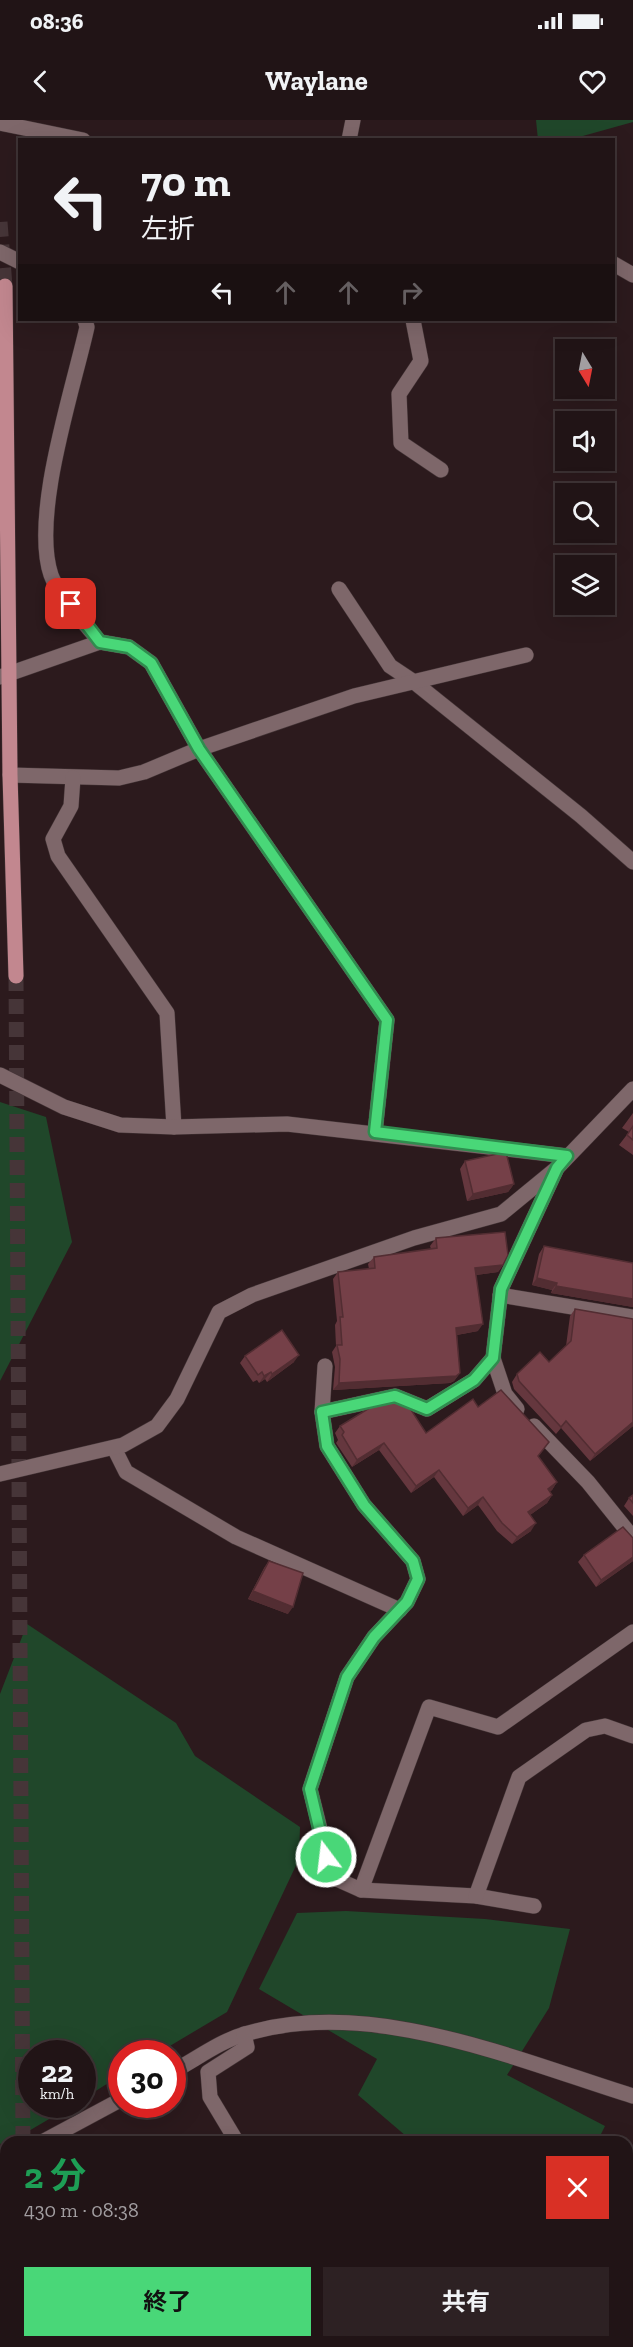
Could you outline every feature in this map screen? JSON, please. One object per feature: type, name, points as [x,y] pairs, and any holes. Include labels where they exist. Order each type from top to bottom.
[{"type":"main road","points":[[5,286],[5,675],[16,976]]},
{"type":"street","points":[[349,138],[353,120]]},
{"type":"street","points":[[0,123],[76,138]]},
{"type":"street","points":[[0,252],[18,261]]},
{"type":"street","points":[[615,265],[633,275]]},
{"type":"street","points":[[85,321],[87,327],[46,503],[46,542],[52,576],[100,642]]},
{"type":"street","points":[[413,321],[421,361],[399,394],[401,443],[441,470]]},
{"type":"street","points":[[339,590],[390,666],[414,682],[572,808],[633,862]]},
{"type":"street","points":[[5,675],[100,642],[129,647],[151,663],[199,749],[387,1020],[375,1132]]},
{"type":"street","points":[[10,776],[119,778],[354,696],[526,655]]},
{"type":"street","points":[[73,778],[71,806],[53,840],[58,856],[167,1012],[174,1127]]},
{"type":"street","points":[[0,1075],[64,1107],[120,1125],[174,1127],[287,1124],[375,1132],[562,1162]]},
{"type":"street","points":[[0,1474],[114,1448],[157,1426],[177,1399],[219,1312],[252,1295],[414,1238],[501,1214],[562,1162],[633,1089]]},
{"type":"street","points":[[562,1162],[501,1289],[493,1358],[505,1394],[588,1482],[633,1538]]},
{"type":"street","points":[[500,1294],[633,1317]]},
{"type":"street","points":[[322,1412],[395,1396],[427,1409],[474,1380],[493,1358]]},
{"type":"street","points":[[325,1366],[322,1412],[327,1446],[364,1505],[413,1561],[418,1579],[407,1602],[374,1637],[347,1677],[310,1789],[332,1877],[361,1890],[476,1896],[534,1906]]},
{"type":"street","points":[[114,1448],[126,1472],[236,1537],[399,1610]]},
{"type":"street","points":[[361,1890],[429,1707],[498,1727],[633,1632]]},
{"type":"street","points":[[476,1896],[519,1777],[586,1730],[604,1726],[633,1736]]},
{"type":"street","points":[[186,2065],[244,2034],[316,2021],[418,2029],[633,2096]]},
{"type":"street","points":[[233,2136],[210,2097],[208,2072],[247,2047],[244,2034]]},
{"type":"street","points":[[53,2136],[108,2107]]},
{"type":"green space","points":[[536,120],[633,120],[633,122],[576,138],[538,138]]},
{"type":"green space","points":[[0,1102],[46,1117],[72,1242],[0,1381]]},
{"type":"green space","points":[[27,1624],[176,1723],[195,1756],[300,1827],[299,1859],[227,2012],[180,2040],[108,2040],[108,2083],[96,2091],[96,2040],[18,2040],[18,2118],[51,2118],[20,2136],[0,2136],[0,1694]]},
{"type":"green space","points":[[346,1911],[485,1919],[570,1929],[549,2008],[507,2075],[605,2126],[600,2136],[406,2136],[358,2095],[377,2059],[259,1989],[297,1913]]},
{"type":"building","points":[[633,1126],[633,1140],[627,1135]]},
{"type":"building","points":[[506,1152],[514,1184],[473,1194],[465,1161]]},
{"type":"building","points":[[505,1232],[508,1255],[503,1265],[475,1268],[483,1324],[456,1328],[460,1373],[456,1376],[339,1383],[340,1359],[337,1345],[342,1345],[340,1317],[343,1317],[338,1272],[375,1268],[374,1257],[437,1248],[436,1238]]},
{"type":"building","points":[[544,1246],[633,1263],[633,1299],[556,1286],[557,1283],[537,1278]]},
{"type":"building","points":[[575,1309],[633,1319],[633,1422],[595,1454],[566,1421],[561,1427],[519,1381],[517,1374],[540,1352],[549,1362],[571,1341]]},
{"type":"building","points":[[282,1330],[299,1355],[272,1374],[271,1372],[264,1376],[262,1372],[258,1375],[245,1356]]},
{"type":"building","points":[[501,1390],[549,1442],[538,1456],[557,1482],[548,1489],[552,1495],[528,1512],[536,1523],[517,1537],[502,1523],[483,1497],[468,1508],[439,1470],[416,1486],[384,1443],[357,1460],[342,1435],[344,1432],[340,1426],[376,1404],[399,1399],[406,1402],[426,1433],[473,1399],[478,1407]]},
{"type":"building","points":[[623,1527],[633,1538],[633,1557],[601,1580],[584,1555]]},
{"type":"building","points":[[269,1561],[303,1573],[293,1607],[253,1591]]},
{"type":"tunnel","points":[[0,222],[5,286]]},
{"type":"tunnel","points":[[16,976],[23,2136]]},
{"type":"route","points":[[71,604],[100,642],[129,647],[151,663],[199,749],[387,1020],[375,1132],[567,1156],[557,1168],[501,1289],[493,1358],[474,1380],[427,1409],[395,1396],[322,1412],[327,1446],[364,1505],[413,1561],[418,1579],[407,1602],[374,1637],[347,1677],[310,1789],[326,1857]]}]
